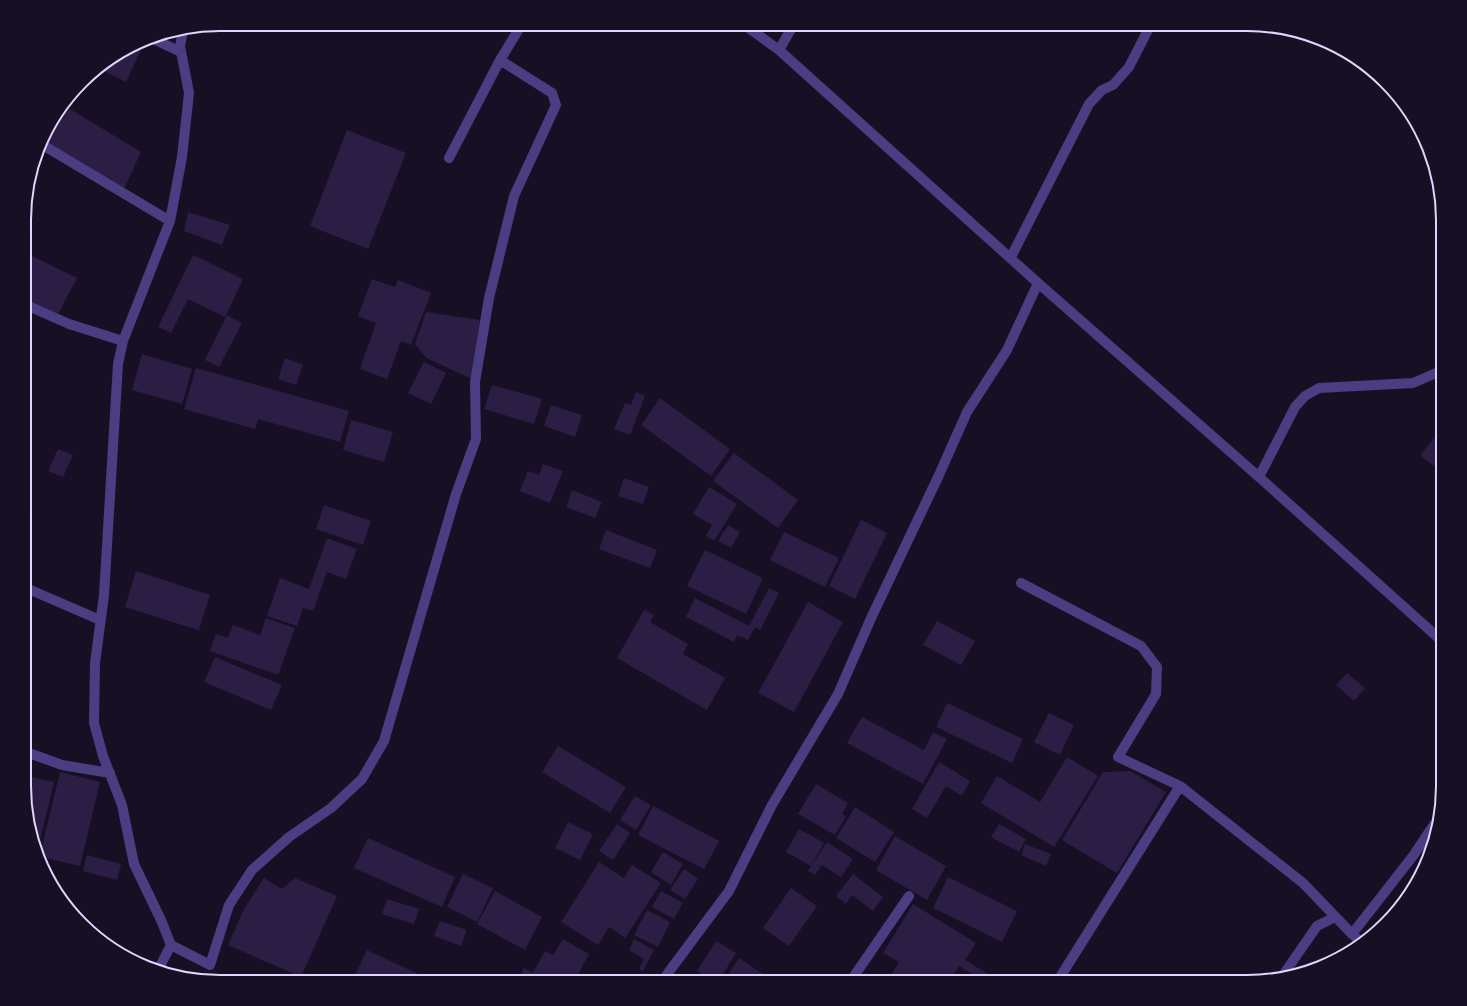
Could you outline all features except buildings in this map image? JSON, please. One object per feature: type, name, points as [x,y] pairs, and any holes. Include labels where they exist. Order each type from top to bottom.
[{"type":"street","points":[[449,158],[500,60],[518,31]]},
{"type":"street","points":[[752,31],[778,50],[1436,636]]},
{"type":"street","points":[[778,50],[790,31]]},
{"type":"street","points":[[1011,257],[1089,104],[1102,90],[1113,85],[1129,67],[1147,31]]},
{"type":"street","points":[[181,35],[180,46],[189,93],[182,157],[170,221],[123,341],[118,364],[104,595],[94,663],[94,723],[103,756],[122,805],[134,864],[161,920],[171,945],[210,965],[229,905],[252,870],[289,838],[331,808],[362,779],[384,741],[456,494],[476,439],[475,382],[489,298],[514,196],[556,105],[552,93],[500,60]]},
{"type":"street","points":[[158,41],[181,52]]},
{"type":"street","points":[[46,147],[170,221]]},
{"type":"street","points":[[666,975],[729,891],[772,804],[838,694],[872,616],[968,412],[1007,350],[1038,283]]},
{"type":"street","points":[[31,307],[69,324],[123,341]]},
{"type":"street","points":[[1259,477],[1295,407],[1305,396],[1319,388],[1413,384],[1436,373]]},
{"type":"street","points":[[1021,583],[1141,646],[1157,667],[1156,694],[1118,757],[1180,786],[1303,883],[1358,939]]},
{"type":"street","points":[[31,590],[100,620]]},
{"type":"street","points":[[31,754],[62,766],[110,773]]},
{"type":"street","points":[[1065,975],[1180,786]]},
{"type":"street","points":[[1352,934],[1413,856],[1431,829]]},
{"type":"street","points":[[855,975],[909,896]]},
{"type":"street","points":[[1287,970],[1317,926],[1335,917]]},
{"type":"street","points":[[160,965],[171,945]]}]
